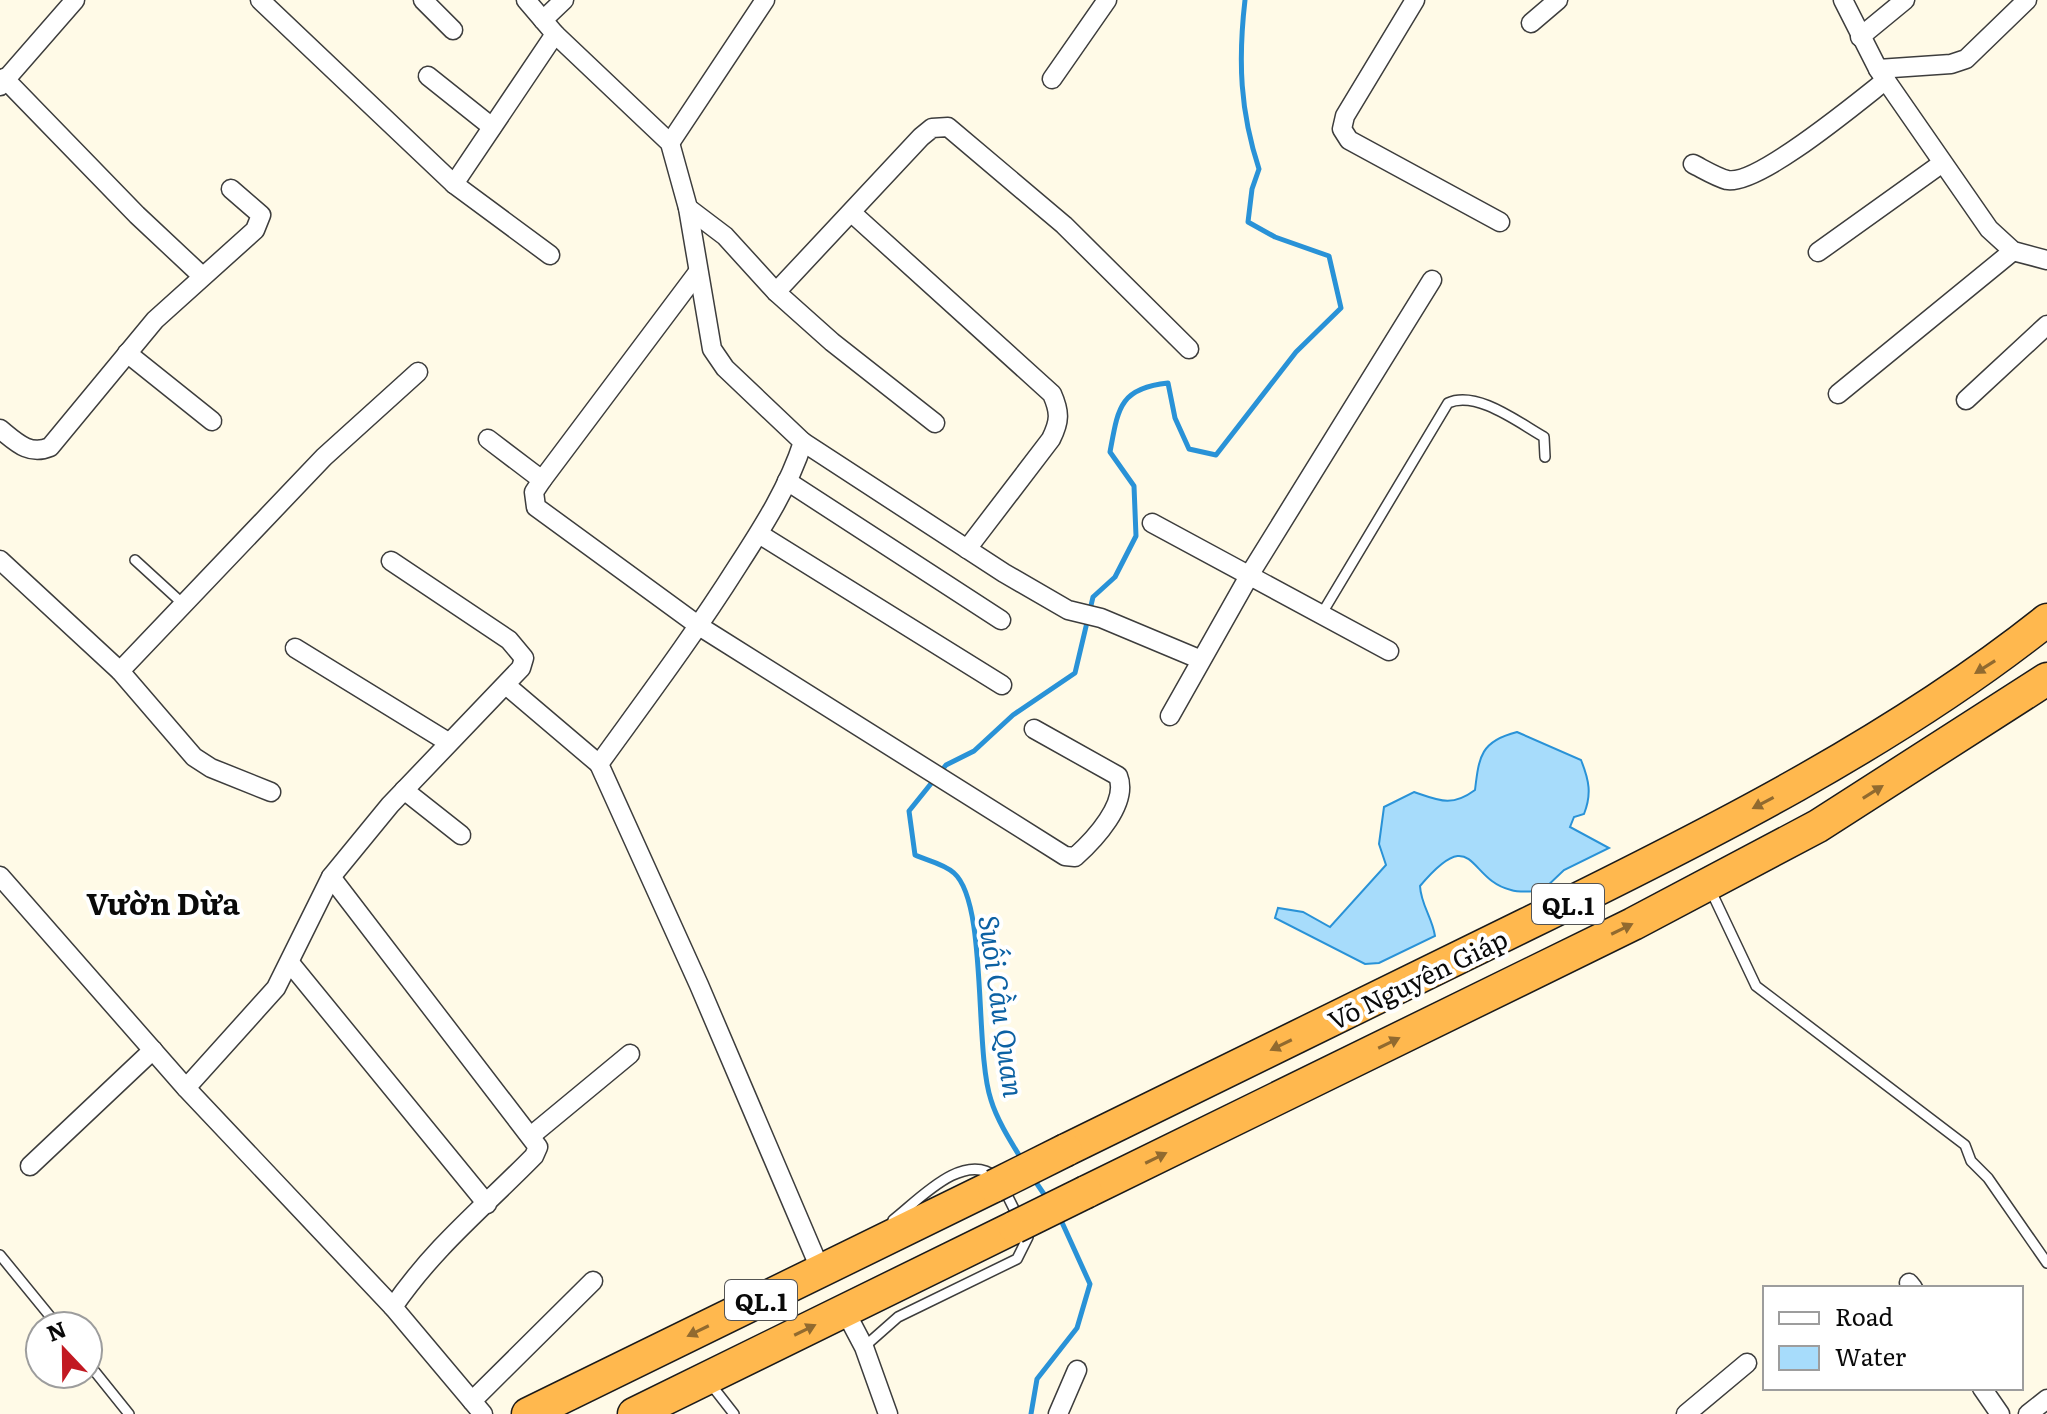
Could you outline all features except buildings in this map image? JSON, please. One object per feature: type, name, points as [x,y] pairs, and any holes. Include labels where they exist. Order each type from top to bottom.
[{"type":"highway","name":"Võ Nguyên Giáp","points":[[819,1266],[994,1186],[1599,889],[1796,786],[2000,658],[2047,620]]},
{"type":"highway","name":"Võ Nguyên Giáp","points":[[845,1311],[1708,884],[1818,826],[2047,679]]},
{"type":"highway","name":"QL.1","points":[[528,1414],[819,1266]]},
{"type":"highway","name":"QL.1","points":[[634,1414],[845,1311]]},
{"type":"street","points":[[75,0],[4,75],[137,215],[201,275]]},
{"type":"street","points":[[260,0],[454,184],[550,255]]},
{"type":"street","points":[[423,0],[453,30]]},
{"type":"street","points":[[526,0],[549,27],[670,143],[688,208],[712,349],[725,368],[803,442],[967,549],[1068,610],[1101,618],[1199,659]]},
{"type":"street","points":[[454,184],[492,127],[564,0]]},
{"type":"street","points":[[670,143],[765,0]]},
{"type":"street","points":[[1052,79],[1107,0]]},
{"type":"street","points":[[1415,0],[1345,116],[1342,129],[1349,140],[1500,222]]},
{"type":"street","points":[[1531,23],[1558,0]]},
{"type":"street","points":[[1843,0],[1882,74],[1941,164],[1989,229],[2013,251],[2047,260]]},
{"type":"street","points":[[1860,37],[1905,0]]},
{"type":"street","points":[[1693,164],[1729,180],[1744,178],[1809,141],[1882,74],[1966,59],[2027,0]]},
{"type":"street","points":[[428,76],[492,127]]},
{"type":"street","points":[[776,292],[921,137],[932,128],[948,127],[1064,225],[1189,349]]},
{"type":"street","points":[[1818,252],[1941,164]]},
{"type":"street","points":[[0,429],[29,450],[38,452],[50,447],[127,353],[201,275],[260,224],[256,208],[231,189]]},
{"type":"street","points":[[688,208],[725,236],[776,292],[935,423]]},
{"type":"street","points":[[852,213],[1052,394],[1058,406],[1060,422],[1051,439],[967,549]]},
{"type":"street","points":[[1838,394],[2013,251]]},
{"type":"street","points":[[698,272],[542,480],[534,492],[536,507],[699,626],[1065,856],[1075,857],[1092,842],[1119,799],[1122,786],[1118,776],[1034,729]]},
{"type":"street","points":[[1170,716],[1199,659],[1248,577],[1432,280]]},
{"type":"street","points":[[1966,400],[2047,325]]},
{"type":"street","points":[[127,353],[212,421]]},
{"type":"street","points":[[120,671],[324,457],[418,372]]},
{"type":"street","points":[[488,439],[542,480]]},
{"type":"street","points":[[599,764],[699,626],[759,534],[803,442]]},
{"type":"street","points":[[787,481],[1001,620]]},
{"type":"street","points":[[1152,523],[1389,651]]},
{"type":"street","points":[[759,534],[1002,685]]},
{"type":"street","points":[[0,560],[120,671],[194,757],[211,768],[271,792]]},
{"type":"street","points":[[186,1088],[276,988],[331,877],[404,790],[521,668],[524,658],[518,648],[391,561]]},
{"type":"street","points":[[295,648],[448,742]]},
{"type":"street","points":[[506,685],[599,764],[699,985],[819,1266]]},
{"type":"street","points":[[404,790],[461,835]]},
{"type":"street","points":[[0,876],[186,1088],[393,1307],[477,1410],[593,1281]]},
{"type":"street","points":[[331,877],[532,1135],[538,1147],[534,1156],[487,1204],[442,1243],[393,1307]]},
{"type":"street","points":[[290,963],[487,1204]]},
{"type":"street","points":[[30,1166],[153,1050]]},
{"type":"street","points":[[532,1135],[630,1054]]},
{"type":"street","points":[[845,1311],[864,1347],[888,1414]]},
{"type":"street","points":[[1686,1414],[1747,1363]]},
{"type":"street","points":[[1058,1414],[1077,1370]]},
{"type":"street","points":[[1983,1390],[2000,1414]]},
{"type":"street","points":[[2028,1414],[2047,1399]]},
{"type":"lane","points":[[1321,615],[1448,403],[1459,398],[1479,403],[1544,437],[1545,457]]},
{"type":"lane","points":[[135,560],[182,603]]},
{"type":"lane","points":[[1708,884],[1756,986],[1965,1145],[1971,1161],[1988,1178],[2047,1263]]},
{"type":"lane","points":[[819,1266],[879,1230],[955,1174],[970,1170],[988,1171],[1001,1182],[1028,1237],[1017,1259],[898,1317],[864,1347]]},
{"type":"lane","points":[[0,1255],[45,1310]]},
{"type":"lane","points":[[707,1378],[734,1414]]},
{"type":"lane","points":[[104,1383],[129,1414]]},
{"type":"water","points":[[1517,732],[1581,760],[1588,781],[1588,800],[1584,814],[1574,817],[1570,827],[1609,848],[1564,870],[1542,891],[1511,890],[1486,876],[1470,860],[1461,856],[1451,858],[1420,886],[1435,936],[1379,963],[1365,964],[1275,918],[1278,908],[1303,912],[1330,927],[1386,865],[1379,844],[1384,807],[1414,792],[1446,801],[1467,795],[1475,790],[1478,768],[1489,745]]},
{"type":"waterway","name":"Suối Cầu Quan","points":[[1022,1160],[997,1115],[986,1077],[976,945],[965,889],[950,870],[915,855],[909,811],[946,765],[974,751],[1013,715],[1075,673],[1093,597],[1115,577],[1136,536],[1134,486],[1110,452],[1119,413],[1130,396],[1139,390],[1168,383],[1175,418],[1189,449],[1216,455],[1296,352],[1341,308],[1329,256],[1275,237],[1248,222],[1252,189],[1259,169],[1242,86],[1245,0]]},
{"type":"waterway","name":"Suối Cầu Quan","points":[[1033,1178],[1048,1200]]},
{"type":"waterway","name":"Suối Cầu Quan","points":[[1031,1414],[1037,1379],[1077,1328],[1090,1284],[1060,1218]]},
{"type":"district","name":"Vườn Dừa","points":[[163,902]]}]
